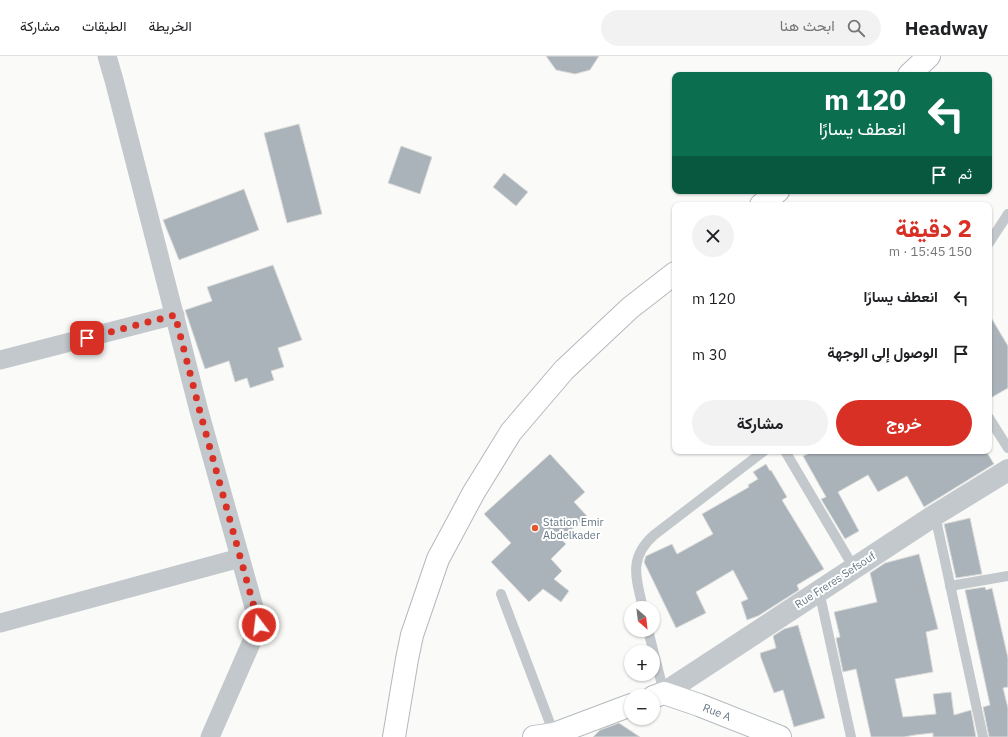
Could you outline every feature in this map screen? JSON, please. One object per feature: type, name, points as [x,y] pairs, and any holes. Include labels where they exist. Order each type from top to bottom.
[{"type":"main road","points":[[912,72],[929,56]]},
{"type":"main road","points":[[765,202],[774,194]]},
{"type":"main road","points":[[394,737],[412,635],[438,559],[474,492],[511,432],[564,370],[630,308],[672,275]]},
{"type":"main road","name":"Rue A","points":[[660,695],[699,705],[780,737]]},
{"type":"main road","points":[[550,736],[624,708]]},
{"type":"street","points":[[107,56],[200,412],[259,625],[210,737]]},
{"type":"street","points":[[0,360],[175,315]]},
{"type":"street","name":"Rue Freres Sefsouf","points":[[660,694],[934,515],[1008,470]]},
{"type":"street","points":[[0,623],[240,558]]},
{"type":"lane","points":[[992,238],[1008,214]]},
{"type":"lane","points":[[992,423],[1008,448]]},
{"type":"lane","points":[[641,601],[636,580],[636,570],[637,560],[641,550],[647,542],[760,454]]},
{"type":"lane","points":[[787,454],[854,568]]},
{"type":"lane","points":[[934,515],[983,737]]},
{"type":"lane","points":[[950,586],[1008,576]]},
{"type":"lane","points":[[819,591],[851,737]]},
{"type":"lane","points":[[501,594],[550,736]]},
{"type":"lane","points":[[649,637],[657,689]]},
{"type":"building","points":[[546,56],[599,56],[590,70],[575,74],[556,70]]},
{"type":"building","points":[[299,124],[322,214],[287,223],[264,133]]},
{"type":"building","points":[[401,146],[432,157],[420,194],[388,183]]},
{"type":"building","points":[[504,173],[528,192],[516,206],[493,187]]},
{"type":"building","points":[[244,189],[259,230],[179,260],[163,220]]},
{"type":"building","points":[[273,265],[302,340],[278,348],[284,367],[271,371],[274,380],[250,388],[247,378],[235,382],[229,361],[205,369],[185,310],[212,301],[207,287]]},
{"type":"building","points":[[992,319],[1008,346],[1008,388],[992,397]]},
{"type":"building","name":"Station Emir Abdelkader","points":[[550,454],[585,492],[574,502],[587,516],[561,539],[566,544],[551,559],[562,571],[554,579],[569,591],[561,602],[543,589],[529,602],[491,562],[511,543],[484,514]]},
{"type":"building","points":[[808,454],[988,454],[994,464],[924,507],[907,476],[878,492],[868,475],[838,492],[859,531],[845,539],[821,499],[826,497],[803,456]]},
{"type":"building","points":[[766,464],[787,497],[782,500],[824,569],[797,585],[799,590],[758,616],[747,620],[741,602],[748,599],[733,570],[696,592],[706,613],[676,628],[644,562],[646,556],[672,544],[677,554],[713,534],[702,514],[749,487],[748,485],[758,479],[753,472]]},
{"type":"building","points":[[970,518],[982,574],[956,578],[944,524]]},
{"type":"building","points":[[919,554],[938,629],[926,632],[933,672],[895,679],[903,717],[936,714],[933,694],[951,692],[954,715],[971,710],[976,737],[933,737],[933,733],[904,737],[871,737],[856,669],[843,672],[836,638],[840,637],[834,612],[877,602],[870,573],[885,563]]},
{"type":"building","points":[[985,587],[986,590],[992,588],[1008,658],[1008,687],[1003,688],[1008,708],[1008,737],[989,737],[983,707],[990,705],[965,590]]},
{"type":"building","points":[[798,625],[825,718],[794,727],[783,690],[774,693],[760,653],[776,648],[773,636],[784,629]]},
{"type":"building","points":[[619,723],[640,737],[593,737],[600,730]]},
{"type":"place","name":"Station Emir Abdelkader","points":[[535,528]]},
{"type":"route","points":[[87,338],[175,315],[200,412],[259,625]]}]
